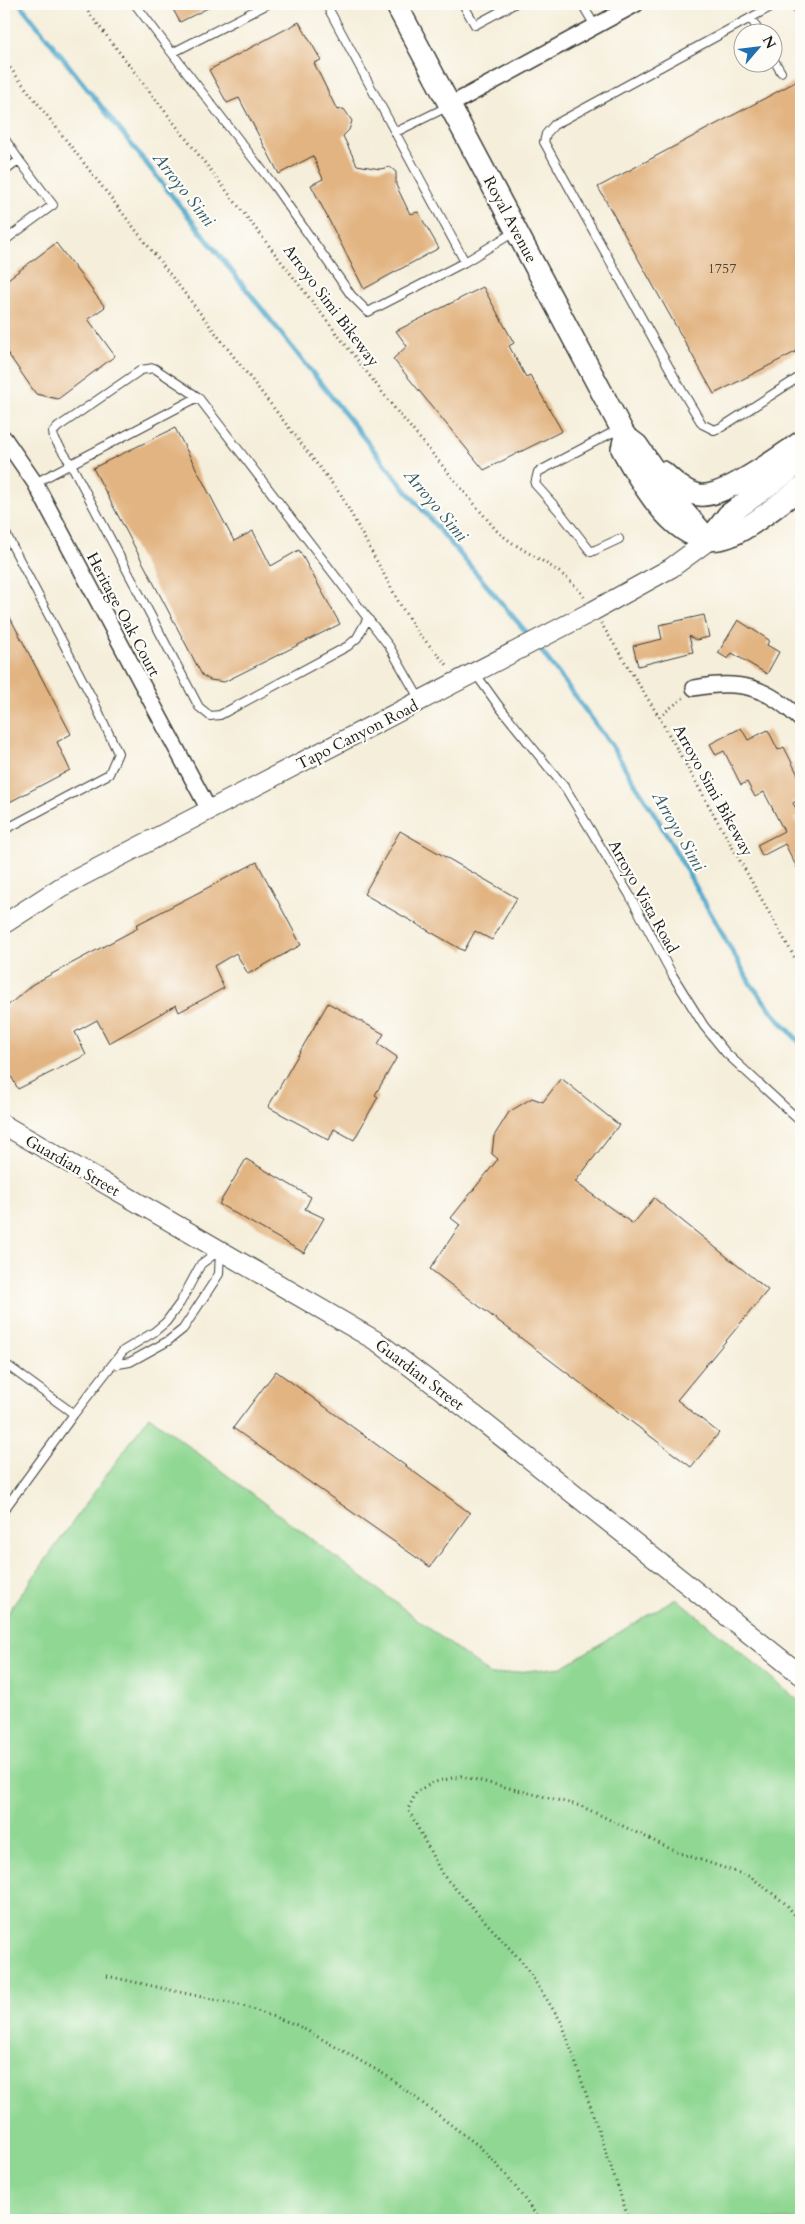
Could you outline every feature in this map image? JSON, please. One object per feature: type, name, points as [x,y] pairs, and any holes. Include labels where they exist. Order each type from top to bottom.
[{"type":"main road","name":"Royal Avenue","points":[[396,4],[518,230],[623,432],[637,445],[678,505],[709,540]]},
{"type":"main road","name":"Royal Avenue","points":[[623,432],[622,449],[672,523],[691,536],[709,540]]},
{"type":"main road","points":[[648,460],[682,488],[700,495],[714,494],[731,487],[801,442]]},
{"type":"main road","name":"Tapo Canyon Road","points":[[709,540],[728,515],[801,462]]},
{"type":"main road","name":"Tapo Canyon Road","points":[[709,540],[725,538],[741,530],[801,488]]},
{"type":"street","points":[[450,105],[636,4]]},
{"type":"street","name":"Heritage Oak Court","points":[[4,438],[35,483],[209,810]]},
{"type":"street","name":"Tapo Canyon Road","points":[[4,924],[61,887],[580,618],[671,568],[709,540]]},
{"type":"street","points":[[694,688],[715,684],[745,686],[760,690],[783,702],[801,720]]},
{"type":"street","name":"Guardian Street","points":[[4,1125],[378,1342],[473,1414],[801,1675]]},
{"type":"lane","points":[[135,4],[275,187],[351,295],[368,312],[465,262],[518,230]]},
{"type":"lane","points":[[172,53],[268,4]]},
{"type":"lane","points":[[326,4],[465,262]]},
{"type":"lane","points":[[463,4],[474,25],[514,4]]},
{"type":"lane","points":[[582,4],[595,26]]},
{"type":"lane","points":[[776,4],[554,125],[546,134],[544,142],[680,389],[702,424],[714,430],[722,427],[801,376]]},
{"type":"lane","points":[[794,4],[801,17]]},
{"type":"lane","points":[[751,18],[753,22]]},
{"type":"lane","points":[[396,132],[450,105]]},
{"type":"lane","points":[[4,138],[53,205],[4,241]]},
{"type":"lane","points":[[4,172],[19,160]]},
{"type":"lane","points":[[368,618],[357,638],[348,646],[220,715],[210,716],[199,707],[72,464],[54,438],[53,432],[141,370],[154,368],[198,397],[368,618],[389,646],[421,701]]},
{"type":"lane","points":[[35,483],[198,397]]},
{"type":"lane","points":[[619,539],[591,552],[535,484],[538,472],[623,432]]},
{"type":"lane","points":[[4,530],[92,698],[118,753],[109,774],[4,830]]},
{"type":"lane","name":"Arroyo Vista Road","points":[[475,673],[498,705],[566,789],[629,894],[673,976],[704,1026],[726,1053],[801,1122]]},
{"type":"lane","points":[[4,1510],[112,1364],[123,1351],[154,1332],[166,1322],[180,1303],[201,1264],[220,1250]]},
{"type":"lane","points":[[112,1364],[130,1362],[168,1342],[183,1329],[219,1274],[220,1250]]},
{"type":"lane","points":[[4,1363],[74,1414]]},
{"type":"path","name":"Arroyo Simi Bikeway","points":[[82,4],[396,410],[496,530],[558,571],[584,598]]},
{"type":"path","points":[[4,60],[340,495],[402,608],[420,635],[448,666],[458,682]]},
{"type":"path","name":"Arroyo Simi Bikeway","points":[[602,625],[659,717],[801,969]]},
{"type":"path","points":[[659,717],[694,688]]},
{"type":"path","points":[[629,2220],[562,2023],[523,1963],[442,1874],[408,1810],[418,1791],[436,1782],[460,1776],[581,1806],[677,1852],[752,1876],[786,1904],[801,1923]]},
{"type":"path","points":[[107,1976],[252,2009],[297,2025],[387,2076],[480,2147],[508,2177],[540,2220]]},
{"type":"green space","points":[[149,1416],[491,1675],[562,1667],[676,1598],[801,1703],[801,2220],[4,2220],[4,1618]]},
{"type":"building","points":[[170,4],[216,4],[180,22]]},
{"type":"building","points":[[299,22],[321,60],[314,63],[337,110],[344,109],[352,121],[349,130],[343,136],[357,165],[380,169],[390,167],[396,172],[396,185],[410,214],[418,212],[439,248],[364,289],[311,185],[323,179],[313,156],[279,174],[239,98],[227,103],[209,70]]},
{"type":"building","points":[[801,79],[801,349],[714,394],[598,187]]},
{"type":"building","points":[[56,243],[105,307],[88,319],[115,356],[58,399],[36,394],[4,348],[4,282]]},
{"type":"building","points":[[483,287],[514,343],[509,346],[526,377],[530,375],[562,431],[484,470],[393,359],[407,346],[396,331]]},
{"type":"building","points":[[175,428],[234,541],[253,531],[271,566],[299,550],[340,624],[224,682],[210,680],[202,675],[93,468]]},
{"type":"building","points":[[4,606],[71,734],[57,742],[70,770],[4,805]]},
{"type":"building","points":[[704,615],[709,637],[696,640],[689,636],[693,652],[638,666],[633,646],[662,639],[659,625]]},
{"type":"building","points":[[738,620],[769,640],[767,645],[779,652],[767,674],[732,653],[728,659],[718,653]]},
{"type":"building","points":[[741,728],[748,740],[768,730],[778,750],[784,747],[801,781],[801,798],[793,803],[800,816],[795,818],[801,828],[801,876],[785,844],[762,856],[757,845],[784,831],[764,792],[755,797],[747,782],[741,785],[724,751],[716,755],[710,744]]},
{"type":"building","points":[[400,831],[517,898],[492,940],[475,931],[464,951],[364,894]]},
{"type":"building","points":[[257,862],[301,945],[248,974],[236,953],[214,966],[224,988],[179,1012],[176,1005],[109,1043],[97,1020],[75,1032],[86,1055],[18,1089],[4,1063],[4,1009],[33,984],[138,928],[136,925]]},
{"type":"building","points":[[328,1003],[384,1034],[378,1044],[397,1057],[375,1095],[378,1097],[354,1140],[334,1129],[329,1140],[268,1107]]},
{"type":"building","points":[[561,1078],[619,1125],[575,1182],[633,1224],[654,1198],[768,1290],[677,1400],[719,1433],[691,1467],[430,1269],[460,1225],[451,1218],[498,1159],[492,1154],[494,1136],[509,1112],[532,1098],[543,1102]]},
{"type":"building","points":[[246,1159],[311,1197],[305,1209],[324,1218],[304,1253],[219,1204]]},
{"type":"building","points":[[276,1371],[470,1513],[430,1567],[233,1428]]},
{"type":"waterway","name":"Arroyo Simi","points":[[20,4],[399,482],[532,639]]},
{"type":"waterway","name":"Arroyo Simi","points":[[537,645],[609,742],[657,818],[750,983],[801,1044]]}]
